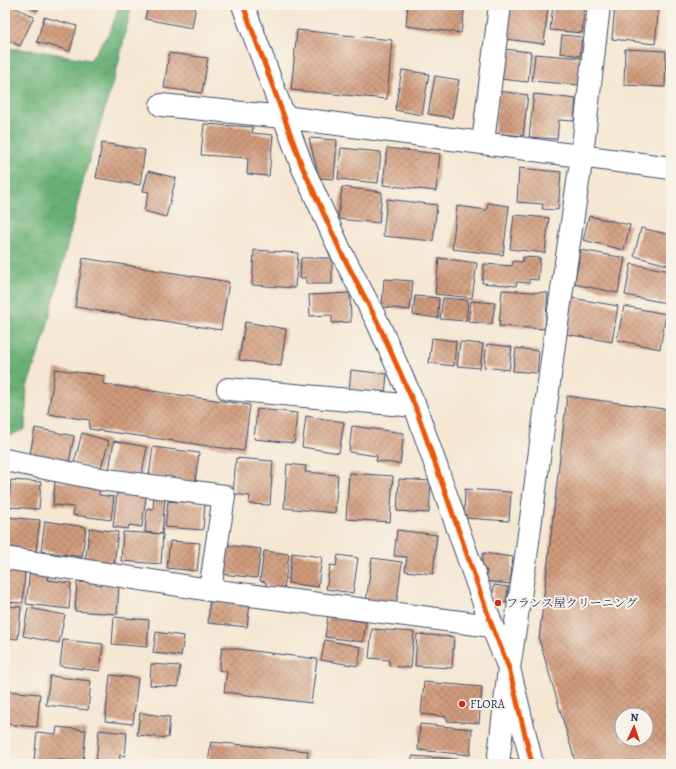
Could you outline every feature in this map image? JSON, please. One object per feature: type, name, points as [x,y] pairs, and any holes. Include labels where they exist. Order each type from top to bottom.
[{"type":"street","points":[[242,5],[302,166],[342,252],[377,321],[415,406],[492,626],[509,668],[532,764]]},
{"type":"street","points":[[483,142],[500,5]]},
{"type":"street","points":[[498,764],[509,668],[582,155],[599,5]]},
{"type":"street","points":[[161,105],[284,117],[582,155],[671,168]]},
{"type":"street","points":[[228,389],[415,406]]},
{"type":"street","points":[[5,461],[100,479],[224,496],[210,590]]},
{"type":"street","points":[[5,558],[210,590],[492,626]]},
{"type":"green space","points":[[119,5],[132,5],[118,65],[83,181],[45,335],[27,387],[25,429],[5,438],[5,48],[40,51],[90,60],[111,30]]},
{"type":"building","points":[[10,5],[34,17],[20,46],[5,39],[5,15]]},
{"type":"building","points":[[27,5],[41,5],[37,11]]},
{"type":"building","points":[[148,5],[196,5],[192,28],[145,19]]},
{"type":"building","points":[[408,5],[465,5],[461,33],[406,26]]},
{"type":"building","points":[[508,5],[548,5],[544,44],[505,39]]},
{"type":"building","points":[[553,5],[585,5],[582,33],[550,30]]},
{"type":"building","points":[[615,5],[659,5],[655,44],[612,39]]},
{"type":"building","points":[[44,17],[77,26],[70,51],[37,42]]},
{"type":"building","points":[[297,30],[392,40],[387,99],[291,90]]},
{"type":"building","points":[[562,35],[582,37],[580,56],[560,53]]},
{"type":"building","points":[[504,49],[531,52],[528,82],[500,79]]},
{"type":"building","points":[[625,49],[666,51],[665,87],[624,85]]},
{"type":"building","points":[[169,53],[208,58],[202,93],[164,88]]},
{"type":"building","points":[[535,54],[582,58],[580,85],[532,81]]},
{"type":"building","points":[[402,70],[429,74],[422,115],[395,110]]},
{"type":"building","points":[[435,76],[459,80],[452,118],[428,114]]},
{"type":"building","points":[[499,91],[528,95],[523,136],[494,133]]},
{"type":"building","points":[[534,94],[576,99],[574,121],[559,120],[557,139],[529,137]]},
{"type":"building","points":[[204,124],[253,127],[252,133],[273,135],[269,176],[247,174],[248,158],[201,155]]},
{"type":"building","points":[[309,138],[337,140],[334,179],[319,178]]},
{"type":"building","points":[[102,143],[145,150],[140,185],[96,178]]},
{"type":"building","points":[[341,148],[381,152],[378,183],[338,179]]},
{"type":"building","points":[[387,148],[440,154],[436,191],[383,185]]},
{"type":"building","points":[[519,168],[561,172],[558,210],[542,209],[543,204],[517,202]]},
{"type":"building","points":[[148,171],[176,178],[166,217],[144,211],[149,192],[143,191]]},
{"type":"building","points":[[342,187],[382,192],[379,223],[338,219]]},
{"type":"building","points":[[387,199],[437,205],[433,241],[383,236]]},
{"type":"building","points":[[488,203],[509,206],[503,255],[452,249],[457,206],[487,210]]},
{"type":"building","points":[[514,215],[549,218],[545,253],[510,249]]},
{"type":"building","points":[[589,216],[630,225],[624,250],[583,240]]},
{"type":"building","points":[[641,228],[671,235],[671,266],[634,256]]},
{"type":"building","points":[[254,250],[298,253],[295,288],[252,285]]},
{"type":"building","points":[[581,250],[625,258],[618,293],[574,284]]},
{"type":"building","points":[[523,257],[540,258],[538,280],[529,279],[529,283],[517,282],[516,286],[482,283],[484,264],[512,266],[513,261],[522,262]]},
{"type":"building","points":[[83,258],[229,282],[221,330],[75,307]]},
{"type":"building","points":[[301,258],[332,258],[332,284],[306,284],[306,278],[300,278]]},
{"type":"building","points":[[439,258],[477,263],[472,298],[435,294]]},
{"type":"building","points":[[631,264],[671,271],[671,304],[625,295]]},
{"type":"building","points":[[384,279],[413,281],[410,310],[382,307]]},
{"type":"building","points":[[502,290],[548,293],[545,329],[499,326]]},
{"type":"building","points":[[350,293],[351,322],[332,323],[332,315],[310,316],[309,295]]},
{"type":"building","points":[[415,296],[439,298],[438,318],[413,315]]},
{"type":"building","points":[[566,297],[618,306],[612,342],[560,333]]},
{"type":"building","points":[[443,298],[468,300],[466,321],[440,319]]},
{"type":"building","points":[[471,301],[495,303],[492,324],[468,322]]},
{"type":"building","points":[[624,306],[666,314],[660,349],[617,340]]},
{"type":"building","points":[[245,322],[286,329],[281,366],[239,360]]},
{"type":"building","points":[[432,338],[456,341],[454,366],[429,363]]},
{"type":"building","points":[[460,342],[483,344],[480,368],[457,366]]},
{"type":"building","points":[[487,344],[512,347],[509,370],[484,367]]},
{"type":"building","points":[[516,348],[539,351],[537,373],[513,371]]},
{"type":"building","points":[[55,369],[105,376],[103,384],[250,405],[244,451],[89,429],[90,420],[48,414]]},
{"type":"building","points":[[351,370],[387,374],[385,394],[349,390]]},
{"type":"building","points":[[567,396],[671,410],[671,764],[576,764],[539,639]]},
{"type":"building","points":[[257,409],[297,413],[294,443],[254,439]]},
{"type":"building","points":[[306,416],[344,422],[339,453],[302,447]]},
{"type":"building","points":[[352,426],[404,433],[400,464],[376,461],[377,456],[349,452]]},
{"type":"building","points":[[35,428],[74,436],[69,462],[30,454]]},
{"type":"building","points":[[82,433],[109,441],[100,471],[74,463]]},
{"type":"building","points":[[114,441],[147,447],[141,477],[109,471]]},
{"type":"building","points":[[153,447],[199,453],[195,482],[149,476]]},
{"type":"building","points":[[236,458],[273,461],[270,505],[249,504],[250,496],[233,494]]},
{"type":"building","points":[[287,464],[306,466],[305,472],[338,475],[335,513],[284,508]]},
{"type":"building","points":[[349,473],[393,476],[390,522],[346,519]]},
{"type":"building","points":[[399,479],[431,481],[429,513],[397,511]]},
{"type":"building","points":[[11,480],[41,482],[39,509],[9,507]]},
{"type":"building","points":[[55,481],[100,486],[99,495],[114,497],[111,520],[73,515],[74,507],[53,505]]},
{"type":"building","points":[[465,489],[511,492],[509,521],[464,518]]},
{"type":"building","points":[[117,493],[146,496],[142,527],[129,525],[128,529],[113,527]]},
{"type":"building","points":[[154,496],[165,497],[162,534],[145,532],[147,508],[153,509]]},
{"type":"building","points":[[168,501],[205,504],[203,530],[165,527]]},
{"type":"building","points":[[5,517],[40,520],[36,551],[5,547]]},
{"type":"building","points":[[45,521],[86,527],[82,557],[41,551]]},
{"type":"building","points":[[90,528],[118,532],[114,566],[85,562]]},
{"type":"building","points":[[397,530],[437,535],[433,574],[405,571],[407,557],[394,556]]},
{"type":"building","points":[[123,532],[163,534],[161,564],[121,561]]},
{"type":"building","points":[[170,541],[200,543],[197,571],[167,568]]},
{"type":"building","points":[[225,545],[261,549],[257,578],[221,574]]},
{"type":"building","points":[[264,551],[289,554],[284,589],[266,586],[266,582],[260,581]]},
{"type":"building","points":[[292,553],[322,557],[318,587],[288,583]]},
{"type":"building","points":[[483,553],[513,557],[510,584],[485,581],[487,570],[481,570]]},
{"type":"building","points":[[338,555],[358,558],[353,593],[326,589],[330,565],[336,566]]},
{"type":"building","points":[[372,558],[402,562],[396,607],[366,603]]},
{"type":"building","points":[[5,569],[25,570],[23,603],[5,602]]},
{"type":"building","points":[[30,570],[48,571],[47,580],[71,583],[69,609],[26,604]]},
{"type":"building","points":[[77,582],[119,585],[117,614],[75,611]]},
{"type":"building","points":[[494,585],[508,587],[506,603],[492,601]]},
{"type":"building","points":[[210,599],[250,604],[247,627],[208,623]]},
{"type":"building","points":[[5,606],[21,607],[18,639],[5,638]]},
{"type":"building","points":[[28,608],[65,615],[59,643],[23,636]]},
{"type":"building","points":[[328,616],[366,622],[363,642],[325,637]]},
{"type":"building","points":[[114,617],[149,620],[147,647],[112,644]]},
{"type":"building","points":[[372,629],[414,632],[411,668],[389,666],[389,660],[369,658]]},
{"type":"building","points":[[156,632],[184,636],[181,656],[153,653]]},
{"type":"building","points":[[417,634],[454,637],[452,668],[415,666]]},
{"type":"building","points":[[63,640],[103,644],[100,671],[60,666]]},
{"type":"building","points":[[325,640],[361,647],[358,666],[321,660]]},
{"type":"building","points":[[222,647],[317,659],[311,703],[224,692],[227,672],[219,670]]},
{"type":"building","points":[[151,664],[180,666],[178,687],[150,685]]},
{"type":"building","points":[[110,675],[138,678],[133,724],[105,721]]},
{"type":"building","points":[[50,676],[91,681],[88,710],[46,705]]},
{"type":"building","points":[[424,682],[482,687],[479,723],[447,721],[447,717],[421,714]]},
{"type":"building","points":[[5,691],[40,694],[37,727],[5,724]]},
{"type":"building","points":[[140,713],[170,717],[168,738],[137,735]]},
{"type":"building","points":[[420,724],[472,729],[470,755],[418,750]]},
{"type":"building","points":[[57,727],[86,730],[83,762],[54,759],[54,763],[34,761],[37,732],[56,734]]},
{"type":"building","points":[[99,730],[127,733],[125,756],[120,755],[119,764],[96,763]]},
{"type":"building","points":[[211,742],[308,751],[307,764],[208,764]]},
{"type":"building","points":[[412,756],[468,760],[468,764],[412,764]]},
{"type":"building","points":[[509,759],[529,761],[529,764],[508,764]]},
{"type":"cycle path","points":[[243,5],[302,166],[341,252],[377,321],[415,406],[492,626],[509,668],[532,764]]},
{"type":"place","name":"フランス屋クリーニング","points":[[498,603]]},
{"type":"place","name":"FLORA","points":[[462,704]]}]
